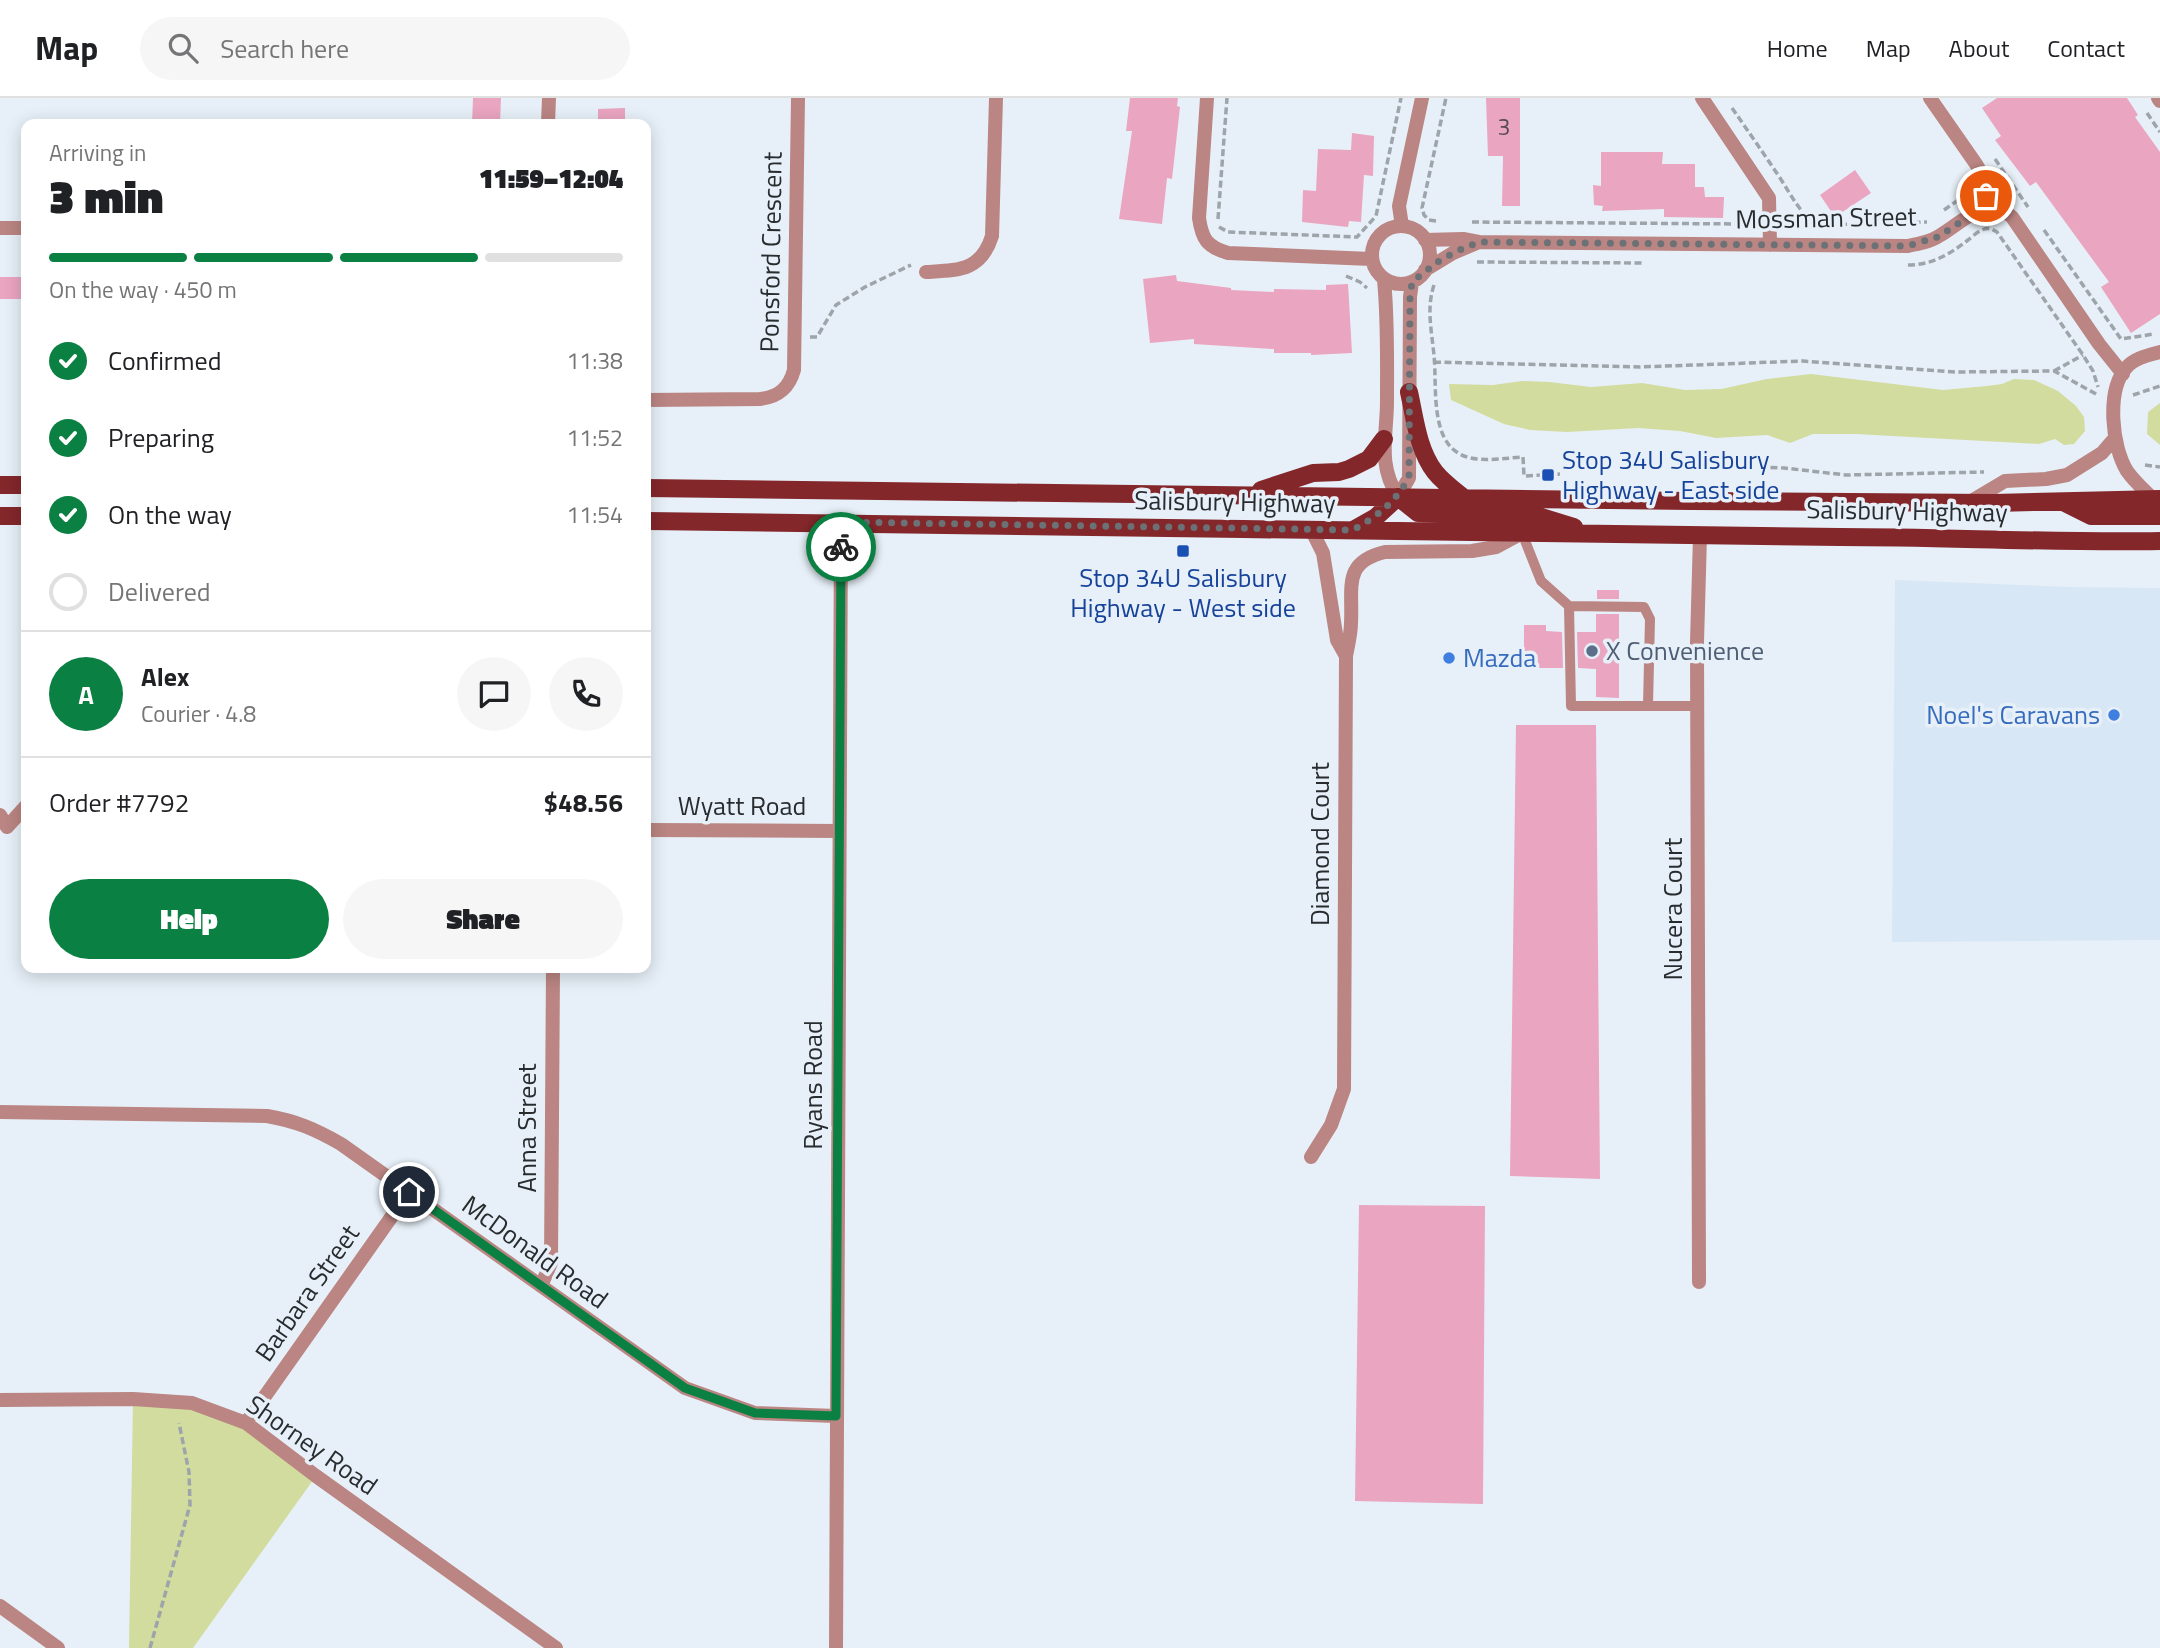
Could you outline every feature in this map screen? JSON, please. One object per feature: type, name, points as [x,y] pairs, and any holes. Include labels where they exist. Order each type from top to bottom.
[{"type":"main road","points":[[1409,393],[1427,459],[1444,482],[1464,498]]},
{"type":"main road","points":[[1248,495],[1313,473],[1339,472],[1349,468],[1369,459],[1384,439]]},
{"type":"main road","points":[[0,485],[21,485]]},
{"type":"main road","name":"Salisbury Highway","points":[[651,488],[1968,503],[2062,501],[2091,516],[2158,505]]},
{"type":"main road","points":[[841,522],[843,489]]},
{"type":"main road","points":[[1353,530],[1376,517],[1398,497],[1418,513],[1538,516],[1598,534]]},
{"type":"main road","points":[[0,516],[21,516]]},
{"type":"main road","name":"Salisbury Highway","points":[[651,521],[2160,541]]},
{"type":"street","points":[[548,119],[549,98]]},
{"type":"street","name":"Ponsford Crescent","points":[[651,400],[772,398],[783,391],[791,380],[794,371],[798,98]]},
{"type":"street","points":[[926,272],[963,268],[987,251],[992,236],[996,98]]},
{"type":"street","points":[[1207,98],[1199,218],[1201,232],[1206,241],[1216,250],[1228,253],[1371,259]]},
{"type":"street","points":[[1402,226],[1399,206],[1422,98]]},
{"type":"street","points":[[1702,98],[1769,198],[1770,245]]},
{"type":"street","points":[[1930,98],[1984,178],[1986,208],[2006,211],[2012,217],[2099,344],[2123,374]]},
{"type":"street","name":"Mossman Street","points":[[1425,240],[1907,246],[1938,237],[1986,208]]},
{"type":"street","points":[[1402,226],[1411,228],[1425,240],[1430,255],[1426,270],[1412,282],[1393,284],[1384,280],[1371,259],[1374,242],[1379,235],[1386,230],[1402,226]]},
{"type":"street","points":[[0,228],[21,228]]},
{"type":"street","name":"Mossman Street","points":[[1426,270],[1453,253],[1479,242]]},
{"type":"street","points":[[1384,280],[1387,404],[1384,439],[1388,480],[1398,497],[1409,478],[1412,282]]},
{"type":"street","points":[[2158,505],[2128,473],[2114,439],[2116,387],[2127,367],[2141,357],[2160,352]]},
{"type":"street","points":[[1968,503],[2005,481],[2046,480],[2067,475],[2102,453],[2114,439]]},
{"type":"street","name":"Ryans Road","points":[[835,1648],[841,522]]},
{"type":"street","name":"Diamond Court","points":[[1311,529],[1323,553],[1337,640],[1346,656],[1343,1089],[1331,1125],[1311,1157]]},
{"type":"street","points":[[1346,656],[1351,622],[1350,585],[1354,571],[1371,555],[1385,552],[1472,551],[1496,547],[1521,533]]},
{"type":"street","name":"Nucera Court","points":[[1699,1282],[1700,536]]},
{"type":"street","points":[[2,823],[21,810]]},
{"type":"street","points":[[2,823],[21,826]]},
{"type":"street","name":"Wyatt Road","points":[[651,830],[839,831]]},
{"type":"street","name":"Anna Street","points":[[541,1286],[551,1263],[553,973]]},
{"type":"street","name":"McDonald Road","points":[[0,1112],[235,1114],[288,1119],[310,1127],[341,1144],[685,1388],[755,1413],[836,1416]]},
{"type":"street","name":"Barbara Street","points":[[246,1423],[409,1192]]},
{"type":"street","name":"Shorney Road","points":[[0,1400],[133,1399],[192,1403],[246,1423],[556,1648]]},
{"type":"street","points":[[0,1606],[58,1648]]},
{"type":"lane","points":[[1521,533],[1541,581],[1569,606],[1644,607],[1650,619],[1648,705]]},
{"type":"lane","points":[[1569,606],[1571,706],[1698,706]]},
{"type":"path","points":[[1227,98],[1219,228],[1228,232],[1357,237],[1376,216],[1401,98]]},
{"type":"path","points":[[1443,221],[1429,220],[1422,208],[1446,98]]},
{"type":"path","points":[[1731,107],[1783,181],[1798,208],[1818,225],[1926,223],[1967,191]]},
{"type":"path","points":[[1999,184],[2009,180],[2032,212]]},
{"type":"path","points":[[1470,222],[1743,224],[1749,220],[1754,208]]},
{"type":"path","points":[[2039,223],[2121,340],[2160,333]]},
{"type":"path","points":[[1905,265],[1933,261],[1950,253],[1982,229],[1991,228],[1997,232],[2093,371],[2098,384],[2099,404]]},
{"type":"path","points":[[794,338],[817,337],[836,305],[865,287],[926,257],[926,272]]},
{"type":"path","points":[[1469,262],[1651,263]]},
{"type":"path","points":[[1441,277],[1435,284],[1430,299],[1437,412],[1449,445],[1459,454],[1473,458],[1523,457],[1524,476],[1560,474]]},
{"type":"path","points":[[1434,362],[1640,367],[1803,361],[1955,372],[2054,371],[2083,355]]},
{"type":"path","points":[[2054,371],[2098,395]]},
{"type":"path","points":[[2132,402],[2134,393],[2160,386]]},
{"type":"path","points":[[2138,464],[2160,467]]},
{"type":"path","points":[[1760,467],[1846,475],[1994,472]]},
{"type":"path","points":[[149,1648],[190,1505],[189,1472],[179,1423]]},
{"type":"shaded area","points":[[1895,580],[2160,588],[2160,940],[1892,942]]},
{"type":"green space","points":[[1811,374],[1943,390],[2002,384],[2014,379],[2034,380],[2058,391],[2076,406],[2084,417],[2085,431],[2074,444],[2064,445],[2055,439],[2039,444],[1813,434],[1790,443],[1767,435],[1716,438],[1680,431],[1638,428],[1567,432],[1530,430],[1504,424],[1451,400],[1449,384],[1493,385],[1522,381],[1591,387],[1642,383],[1685,390],[1721,389],[1767,379]]},
{"type":"green space","points":[[2160,403],[2160,445],[2147,434],[2148,412]]},
{"type":"green space","points":[[133,1399],[192,1403],[246,1423],[316,1476],[193,1648],[129,1648]]},
{"type":"building","points":[[473,98],[501,98],[500,119],[472,119]]},
{"type":"building","points":[[1130,98],[1178,98],[1177,106],[1180,107],[1172,179],[1167,178],[1162,224],[1119,219],[1132,131],[1126,131]]},
{"type":"building","points":[[1486,98],[1520,98],[1520,206],[1502,206],[1503,156],[1488,156]]},
{"type":"building","points":[[1997,98],[2127,98],[2138,115],[2135,117],[2160,152],[2160,314],[2131,333],[2101,287],[2109,282],[2036,182],[2030,186],[1995,140],[2001,136],[1982,108]]},
{"type":"building","points":[[625,108],[625,119],[598,119],[598,109]]},
{"type":"building","points":[[1352,133],[1374,136],[1373,176],[1364,175],[1361,222],[1349,221],[1348,227],[1302,222],[1303,190],[1316,191],[1318,149],[1351,150]]},
{"type":"building","points":[[1601,152],[1663,152],[1662,164],[1695,164],[1695,187],[1704,187],[1705,197],[1724,197],[1723,218],[1664,217],[1664,209],[1602,211],[1603,206],[1594,205],[1593,185],[1601,186]]},
{"type":"building","points":[[1855,170],[1871,193],[1835,217],[1820,195]]},
{"type":"building","points":[[1176,275],[1177,281],[1231,290],[1326,290],[1326,285],[1348,284],[1352,353],[1274,353],[1274,349],[1194,344],[1194,339],[1150,343],[1143,279]]},
{"type":"building","points":[[0,277],[21,277],[21,299],[0,299]]},
{"type":"building","points":[[1597,590],[1619,590],[1619,599],[1597,599]]},
{"type":"building","points":[[1596,614],[1619,614],[1619,698],[1596,697],[1596,669],[1578,668],[1577,632],[1596,632]]},
{"type":"building","points":[[1524,625],[1546,625],[1546,631],[1562,632],[1563,668],[1524,668]]},
{"type":"building","points":[[1516,725],[1596,725],[1600,1179],[1510,1176]]},
{"type":"building","points":[[1359,1205],[1485,1206],[1483,1504],[1355,1501]]},
{"type":"way so far","points":[[841,547],[841,522],[1353,530],[1386,509],[1398,497],[1409,478],[1412,282],[1453,253],[1479,242],[1907,246],[1938,237],[1986,208],[1986,196]]},
{"type":"place","name":"Stop 34U Salisbury Highway - East side","points":[[1548,475]]},
{"type":"place","name":"Stop 34U Salisbury Highway - West side","points":[[1183,551]]},
{"type":"place","name":"X Convenience","points":[[1592,651]]},
{"type":"place","name":"Mazda","points":[[1449,658]]},
{"type":"place","name":"Noel's Caravans","points":[[2114,715]]},
{"type":"route","points":[[409,1192],[685,1388],[755,1413],[778,1416],[836,1416],[841,547]]}]
